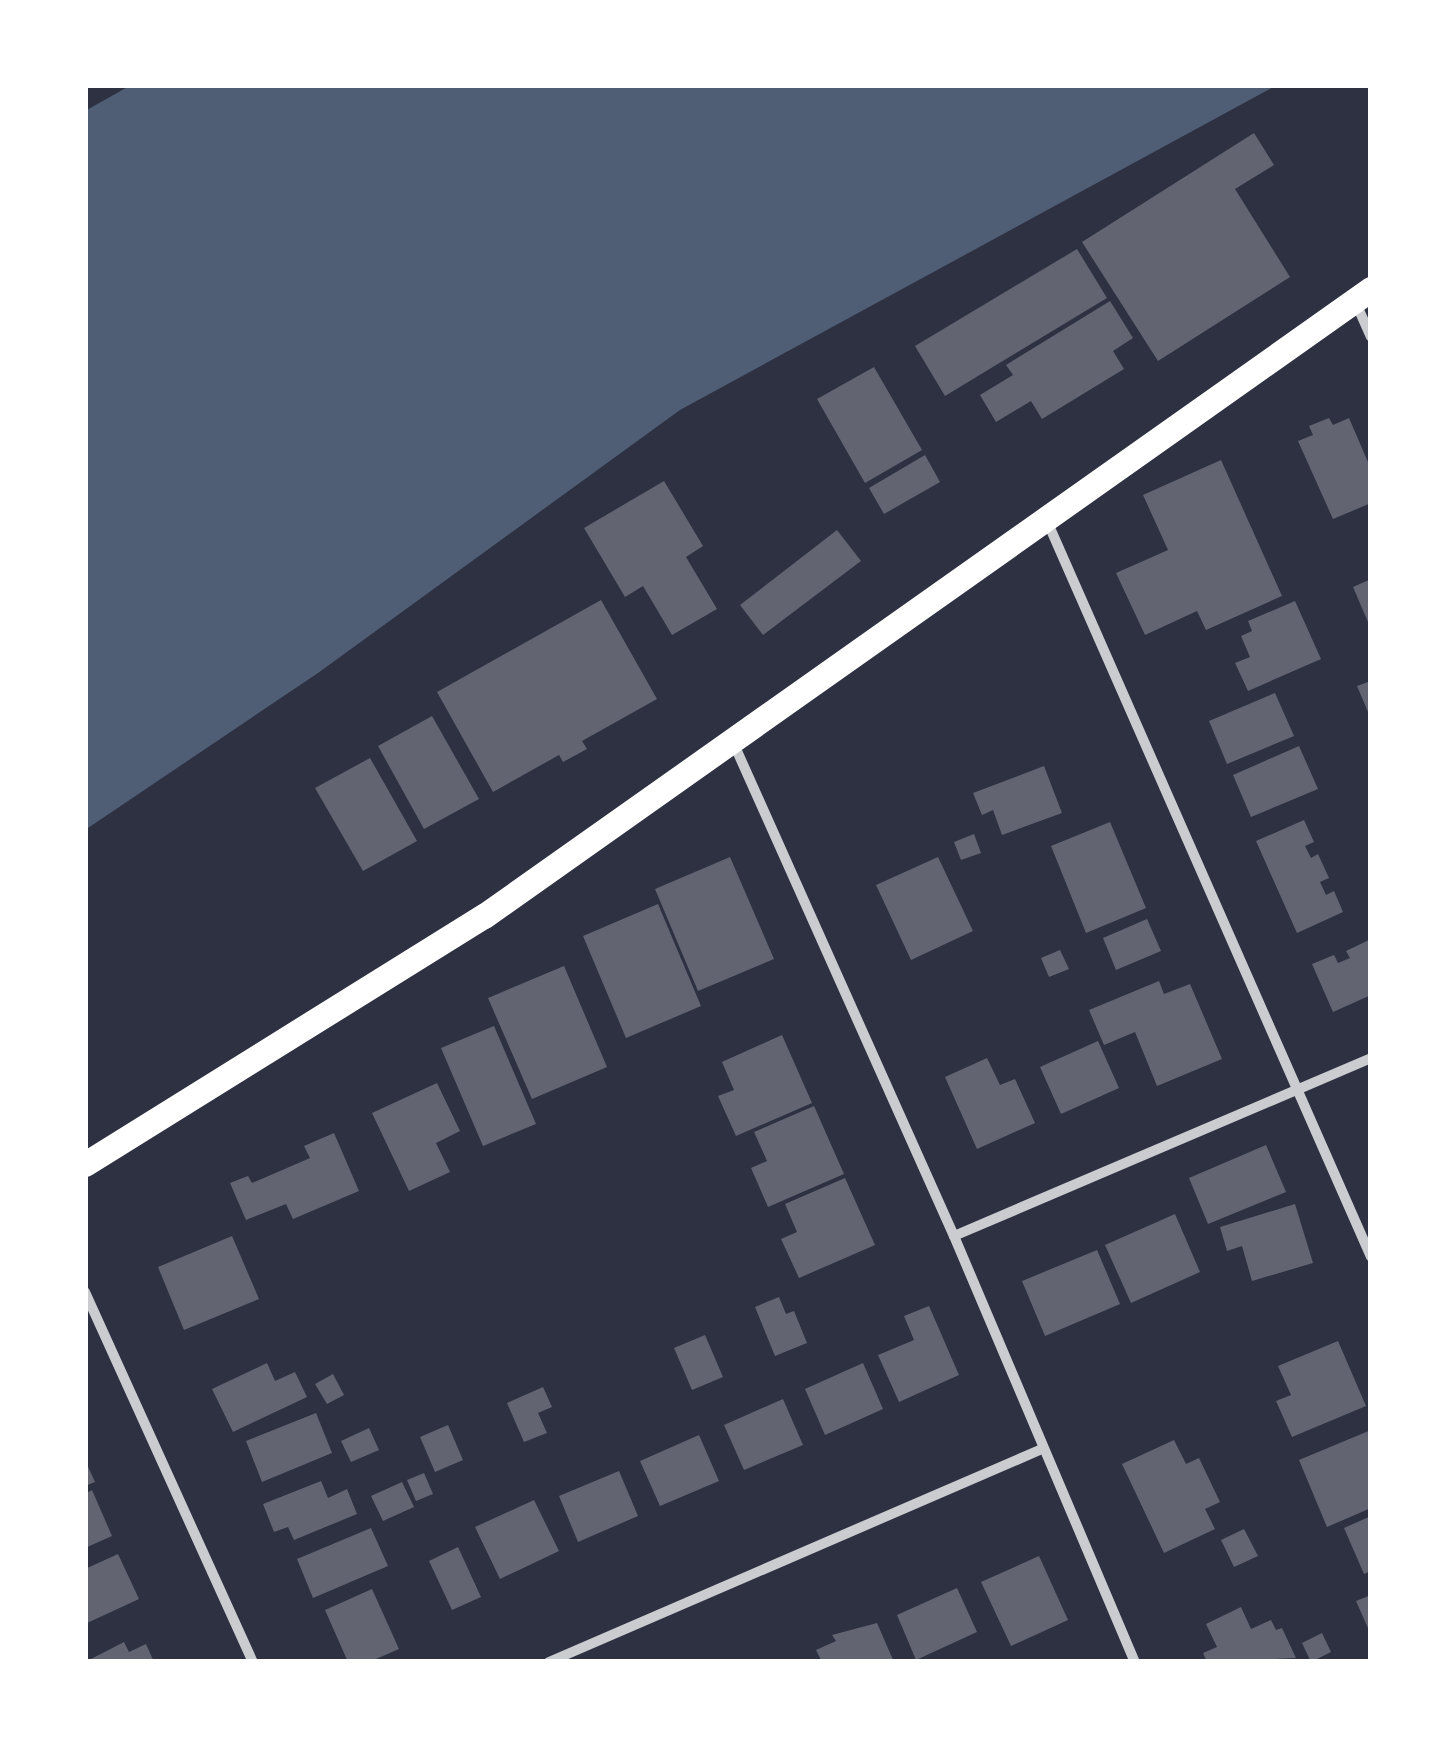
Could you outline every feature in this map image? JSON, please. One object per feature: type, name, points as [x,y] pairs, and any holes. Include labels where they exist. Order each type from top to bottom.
[{"type":"main road","points":[[85,1164],[484,916],[1363,294]]},
{"type":"street","points":[[1363,294],[1371,338]]},
{"type":"street","points":[[1047,520],[1371,1257]]},
{"type":"street","points":[[733,742],[954,1236],[1134,1662]]},
{"type":"street","points":[[954,1236],[1371,1058]]},
{"type":"street","points":[[85,1292],[253,1662]]},
{"type":"street","points":[[549,1662],[1042,1449]]},
{"type":"water","points":[[131,85],[1277,85],[680,410],[318,673],[85,830],[85,111]]},
{"type":"building","points":[[1254,133],[1274,165],[1235,189],[1290,277],[1158,361],[1082,242]]},
{"type":"building","points":[[1077,249],[1107,298],[945,396],[915,346]]},
{"type":"building","points":[[1110,301],[1133,338],[1113,351],[1124,369],[1042,419],[1031,401],[996,422],[980,395],[1013,375],[1006,365]]},
{"type":"building","points":[[874,367],[922,450],[865,483],[817,399]]},
{"type":"building","points":[[1329,418],[1333,425],[1349,418],[1371,469],[1371,503],[1333,519],[1298,441],[1313,435],[1309,426]]},
{"type":"building","points":[[925,455],[940,482],[884,514],[869,488]]},
{"type":"building","points":[[1221,460],[1282,596],[1206,630],[1197,611],[1145,635],[1116,573],[1168,550],[1143,495]]},
{"type":"building","points":[[664,481],[703,546],[686,557],[717,609],[672,635],[643,586],[625,597],[584,528]]},
{"type":"building","points":[[837,530],[861,561],[763,635],[740,605]]},
{"type":"building","points":[[1371,579],[1371,629],[1353,587]]},
{"type":"building","points":[[601,600],[657,699],[582,741],[587,749],[563,762],[559,755],[493,792],[437,692]]},
{"type":"building","points":[[1295,601],[1321,659],[1248,691],[1235,663],[1250,657],[1241,636],[1252,631],[1248,621]]},
{"type":"building","points":[[1371,681],[1371,719],[1357,686]]},
{"type":"building","points":[[1275,693],[1294,736],[1227,764],[1209,721]]},
{"type":"building","points":[[432,716],[479,799],[424,829],[378,746]]},
{"type":"building","points":[[1299,746],[1318,789],[1251,817],[1233,775]]},
{"type":"building","points":[[370,758],[417,841],[363,871],[315,788]]},
{"type":"building","points":[[1044,766],[1062,813],[1002,835],[993,810],[982,815],[973,793]]},
{"type":"building","points":[[1304,820],[1314,842],[1305,846],[1311,858],[1318,854],[1329,878],[1320,882],[1326,895],[1334,891],[1343,912],[1297,933],[1256,841]]},
{"type":"building","points":[[1110,822],[1146,908],[1086,933],[1051,846]]},
{"type":"building","points":[[974,834],[981,853],[961,860],[954,842]]},
{"type":"building","points":[[730,857],[774,959],[698,991],[655,889]]},
{"type":"building","points":[[938,857],[973,931],[911,960],[876,885]]},
{"type":"building","points":[[658,904],[701,1006],[626,1038],[583,936]]},
{"type":"building","points":[[1147,919],[1161,951],[1116,970],[1103,938]]},
{"type":"building","points":[[1371,939],[1371,995],[1333,1012],[1312,964],[1334,955],[1338,963],[1350,958],[1346,951]]},
{"type":"building","points":[[1060,950],[1069,969],[1049,977],[1041,958]]},
{"type":"building","points":[[564,966],[607,1067],[532,1099],[488,998]]},
{"type":"building","points":[[1159,981],[1164,994],[1190,984],[1222,1059],[1157,1086],[1135,1032],[1104,1045],[1089,1010]]},
{"type":"building","points":[[494,1026],[536,1124],[483,1146],[441,1048]]},
{"type":"building","points":[[782,1035],[812,1103],[736,1136],[718,1096],[734,1090],[722,1062]]},
{"type":"building","points":[[1098,1041],[1119,1088],[1061,1114],[1040,1067]]},
{"type":"building","points":[[987,1058],[1000,1085],[1015,1079],[1035,1123],[977,1149],[945,1077]]},
{"type":"building","points":[[437,1083],[460,1131],[436,1143],[450,1172],[409,1191],[372,1113]]},
{"type":"building","points":[[814,1106],[844,1174],[768,1207],[751,1168],[767,1161],[754,1132]]},
{"type":"building","points":[[334,1133],[359,1191],[293,1219],[286,1204],[246,1220],[230,1183],[248,1176],[252,1183],[310,1158],[304,1146]]},
{"type":"building","points":[[1266,1145],[1286,1192],[1208,1224],[1189,1178]]},
{"type":"building","points":[[845,1178],[875,1245],[799,1278],[781,1239],[797,1232],[785,1204]]},
{"type":"building","points":[[1295,1204],[1313,1263],[1252,1281],[1242,1246],[1227,1251],[1220,1227]]},
{"type":"building","points":[[1175,1214],[1200,1272],[1131,1303],[1105,1245]]},
{"type":"building","points":[[232,1236],[259,1299],[184,1330],[158,1267]]},
{"type":"building","points":[[1097,1250],[1120,1304],[1045,1336],[1022,1281]]},
{"type":"building","points":[[779,1297],[786,1314],[794,1311],[807,1343],[775,1356],[755,1307]]},
{"type":"building","points":[[929,1306],[959,1375],[899,1402],[878,1355],[914,1340],[904,1316]]},
{"type":"building","points":[[705,1335],[723,1377],[692,1390],[674,1348]]},
{"type":"building","points":[[1338,1341],[1366,1406],[1292,1437],[1276,1401],[1291,1395],[1278,1366]]},
{"type":"building","points":[[267,1363],[275,1381],[295,1372],[307,1397],[233,1432],[212,1389]]},
{"type":"building","points":[[863,1363],[883,1409],[825,1435],[805,1389]]},
{"type":"building","points":[[333,1374],[344,1395],[327,1404],[315,1384]]},
{"type":"building","points":[[543,1387],[552,1407],[538,1413],[547,1433],[524,1442],[507,1403]]},
{"type":"building","points":[[783,1399],[803,1445],[744,1470],[724,1425]]},
{"type":"building","points":[[316,1413],[332,1453],[262,1482],[246,1441]]},
{"type":"building","points":[[448,1425],[463,1460],[435,1472],[420,1437]]},
{"type":"building","points":[[369,1428],[379,1450],[351,1462],[341,1441]]},
{"type":"building","points":[[1371,1430],[1371,1508],[1327,1527],[1299,1460]]},
{"type":"building","points":[[699,1435],[719,1481],[660,1506],[640,1461]]},
{"type":"building","points":[[1174,1440],[1186,1464],[1199,1458],[1220,1502],[1205,1509],[1215,1529],[1164,1553],[1122,1464]]},
{"type":"building","points":[[85,1460],[95,1482],[85,1486]]},
{"type":"building","points":[[619,1471],[638,1516],[578,1542],[559,1496]]},
{"type":"building","points":[[424,1473],[433,1494],[416,1501],[407,1480]]},
{"type":"building","points":[[321,1481],[328,1498],[347,1489],[357,1514],[294,1540],[288,1527],[274,1532],[263,1504]]},
{"type":"building","points":[[402,1482],[414,1507],[383,1521],[371,1496]]},
{"type":"building","points":[[92,1490],[112,1536],[85,1548],[85,1494]]},
{"type":"building","points":[[534,1500],[559,1551],[500,1579],[475,1527]]},
{"type":"building","points":[[1371,1516],[1371,1571],[1364,1574],[1344,1528]]},
{"type":"building","points":[[371,1528],[388,1566],[313,1598],[297,1559]]},
{"type":"building","points":[[1244,1529],[1258,1556],[1234,1567],[1221,1540]]},
{"type":"building","points":[[458,1547],[481,1597],[452,1610],[429,1561]]},
{"type":"building","points":[[118,1554],[139,1599],[85,1624],[85,1569]]},
{"type":"building","points":[[1039,1556],[1068,1620],[1011,1646],[981,1582]]},
{"type":"building","points":[[957,1588],[977,1632],[916,1660],[897,1615]]},
{"type":"building","points":[[372,1589],[399,1649],[369,1662],[348,1662],[325,1610]]},
{"type":"building","points":[[1371,1595],[1371,1635],[1356,1601]]},
{"type":"building","points":[[1241,1607],[1251,1629],[1271,1620],[1276,1630],[1282,1628],[1296,1658],[1207,1662],[1203,1653],[1217,1647],[1206,1624]]},
{"type":"building","points":[[877,1623],[894,1662],[822,1662],[816,1650],[836,1641],[832,1635]]},
{"type":"building","points":[[1322,1633],[1331,1652],[1311,1662],[1302,1643]]},
{"type":"building","points":[[124,1642],[129,1652],[146,1644],[154,1662],[85,1662]]}]
